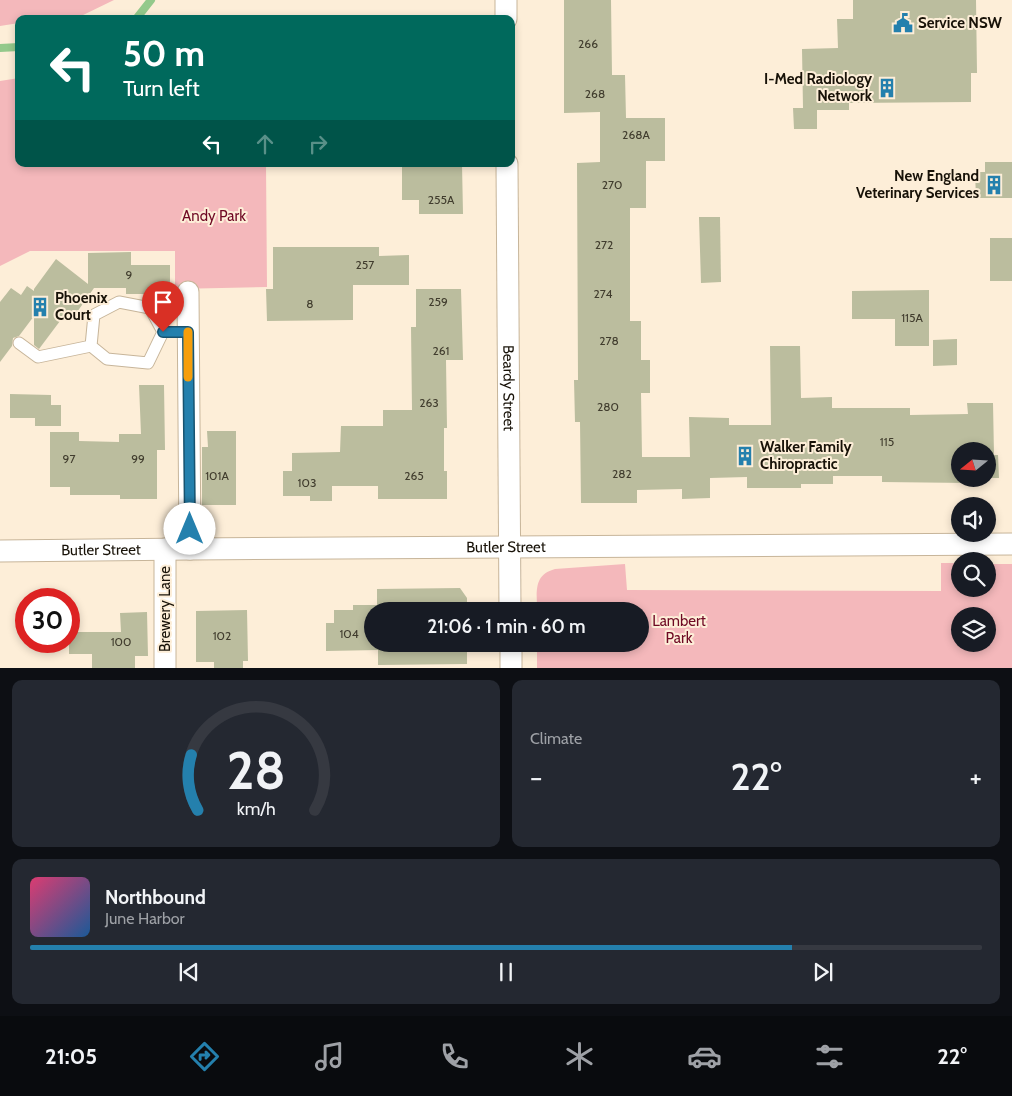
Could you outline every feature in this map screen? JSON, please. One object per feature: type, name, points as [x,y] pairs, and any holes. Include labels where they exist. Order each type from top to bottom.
[{"type":"street","points":[[506,0],[506,15]]},
{"type":"street","name":"Beardy Street","points":[[507,167],[510,602]]},
{"type":"street","points":[[188,292],[175,332],[190,548]]},
{"type":"street","name":"Butler Street","points":[[0,551],[190,548],[510,548],[1012,544]]},
{"type":"street","name":"Brewery Lane","points":[[165,549],[165,668]]},
{"type":"street","points":[[511,652],[511,668]]},
{"type":"lane","points":[[119,302],[150,308],[175,332],[148,363],[107,359],[91,346],[94,315],[119,302]]},
{"type":"lane","points":[[20,343],[38,357],[91,346]]},
{"type":"green space","points":[[0,0],[114,0],[83,15],[15,15],[15,24],[0,26]]},
{"type":"green space","name":"Andy Park","points":[[15,79],[15,167],[266,167],[267,287],[175,289],[175,251],[30,251],[0,266],[0,81]]},
{"type":"green space","name":"Lambert Park","points":[[941,563],[951,563],[951,597],[996,597],[996,564],[1012,564],[1012,668],[537,668],[537,652],[649,652],[649,602],[537,602],[538,585],[543,575],[555,569],[625,564],[627,590],[941,591]]},
{"type":"building","points":[[564,0],[611,0],[612,75],[625,75],[626,118],[665,118],[665,161],[646,161],[646,208],[630,208],[630,321],[641,321],[641,360],[650,360],[650,393],[641,393],[642,457],[690,457],[689,417],[729,418],[729,425],[771,425],[770,346],[800,346],[801,398],[832,397],[832,408],[910,408],[910,415],[968,414],[967,403],[993,403],[994,442],[951,442],[951,483],[882,482],[882,476],[833,476],[833,484],[801,484],[801,488],[747,488],[747,477],[710,478],[710,498],[682,499],[682,489],[637,490],[637,503],[581,503],[580,422],[575,422],[574,380],[578,380],[577,163],[600,162],[600,112],[564,113]]},
{"type":"building","name":"I-Med Radiology Network","points":[[853,0],[976,0],[977,73],[971,73],[971,102],[849,103],[849,110],[817,110],[817,129],[794,129],[793,108],[803,108],[802,49],[838,48],[837,19],[853,19]]},
{"type":"building","name":"New England Veterinary Services","points":[[985,162],[1012,162],[1012,198],[976,198],[975,172],[985,172]]},
{"type":"building","points":[[402,167],[462,167],[463,214],[419,214],[419,200],[402,200]]},
{"type":"building","points":[[699,217],[720,217],[721,282],[701,283]]},
{"type":"building","points":[[990,238],[1012,238],[1012,281],[990,281]]},
{"type":"building","points":[[273,247],[379,247],[379,256],[409,255],[409,285],[353,285],[353,320],[267,321],[266,289],[273,289]]},
{"type":"building","points":[[131,252],[131,265],[170,265],[170,299],[145,299],[145,294],[126,294],[126,288],[94,288],[70,322],[63,317],[39,349],[34,345],[34,316],[19,336],[13,338],[12,346],[0,362],[0,302],[11,288],[21,295],[27,286],[34,291],[56,259],[88,284],[88,253]]},
{"type":"building","points":[[416,289],[461,289],[463,360],[446,360],[447,428],[444,428],[444,471],[447,471],[447,499],[378,499],[378,486],[332,486],[332,501],[310,501],[310,496],[283,496],[283,471],[292,471],[292,453],[340,452],[341,426],[383,426],[383,410],[412,410],[411,327],[416,327]]},
{"type":"building","points":[[929,290],[929,346],[895,346],[895,319],[852,319],[852,291]]},
{"type":"building","points":[[957,339],[957,365],[933,366],[933,340]]},
{"type":"building","points":[[139,385],[164,385],[165,450],[157,450],[157,499],[120,499],[120,495],[70,495],[70,487],[50,487],[50,432],[79,432],[79,441],[119,442],[119,434],[141,434]]},
{"type":"building","points":[[10,394],[51,395],[51,405],[61,405],[61,426],[35,426],[35,418],[10,418]]},
{"type":"building","points":[[207,431],[236,431],[236,505],[202,505],[202,447],[208,447]]},
{"type":"building","points":[[996,455],[998,455],[999,478],[996,478]]},
{"type":"building","points":[[460,588],[467,598],[467,602],[377,602],[377,589]]},
{"type":"building","points":[[353,605],[364,605],[364,650],[326,651],[326,623],[334,623],[334,610],[353,610]]},
{"type":"building","points":[[247,610],[248,661],[243,661],[243,668],[214,668],[214,662],[196,662],[196,611]]},
{"type":"building","points":[[147,612],[148,656],[135,656],[135,668],[92,668],[92,654],[69,654],[80,653],[80,632],[121,632],[120,613]]},
{"type":"building","points":[[378,652],[467,652],[467,664],[378,665]]},
{"type":"waterway","points":[[139,15],[151,0]]},
{"type":"waterway","points":[[0,48],[15,47]]},
{"type":"slow traffic","points":[[188,332],[188,377]]},
{"type":"place","name":"Service NSW","points":[[903,23]]},
{"type":"place","name":"I-Med Radiology Network","points":[[887,88]]},
{"type":"place","name":"New England Veterinary Services","points":[[994,185]]},
{"type":"place","name":"Phoenix Court","points":[[40,307]]},
{"type":"place","name":"Walker Family Chiropractic","points":[[745,456]]},
{"type":"route","points":[[163,332],[188,332],[190,529]]}]
